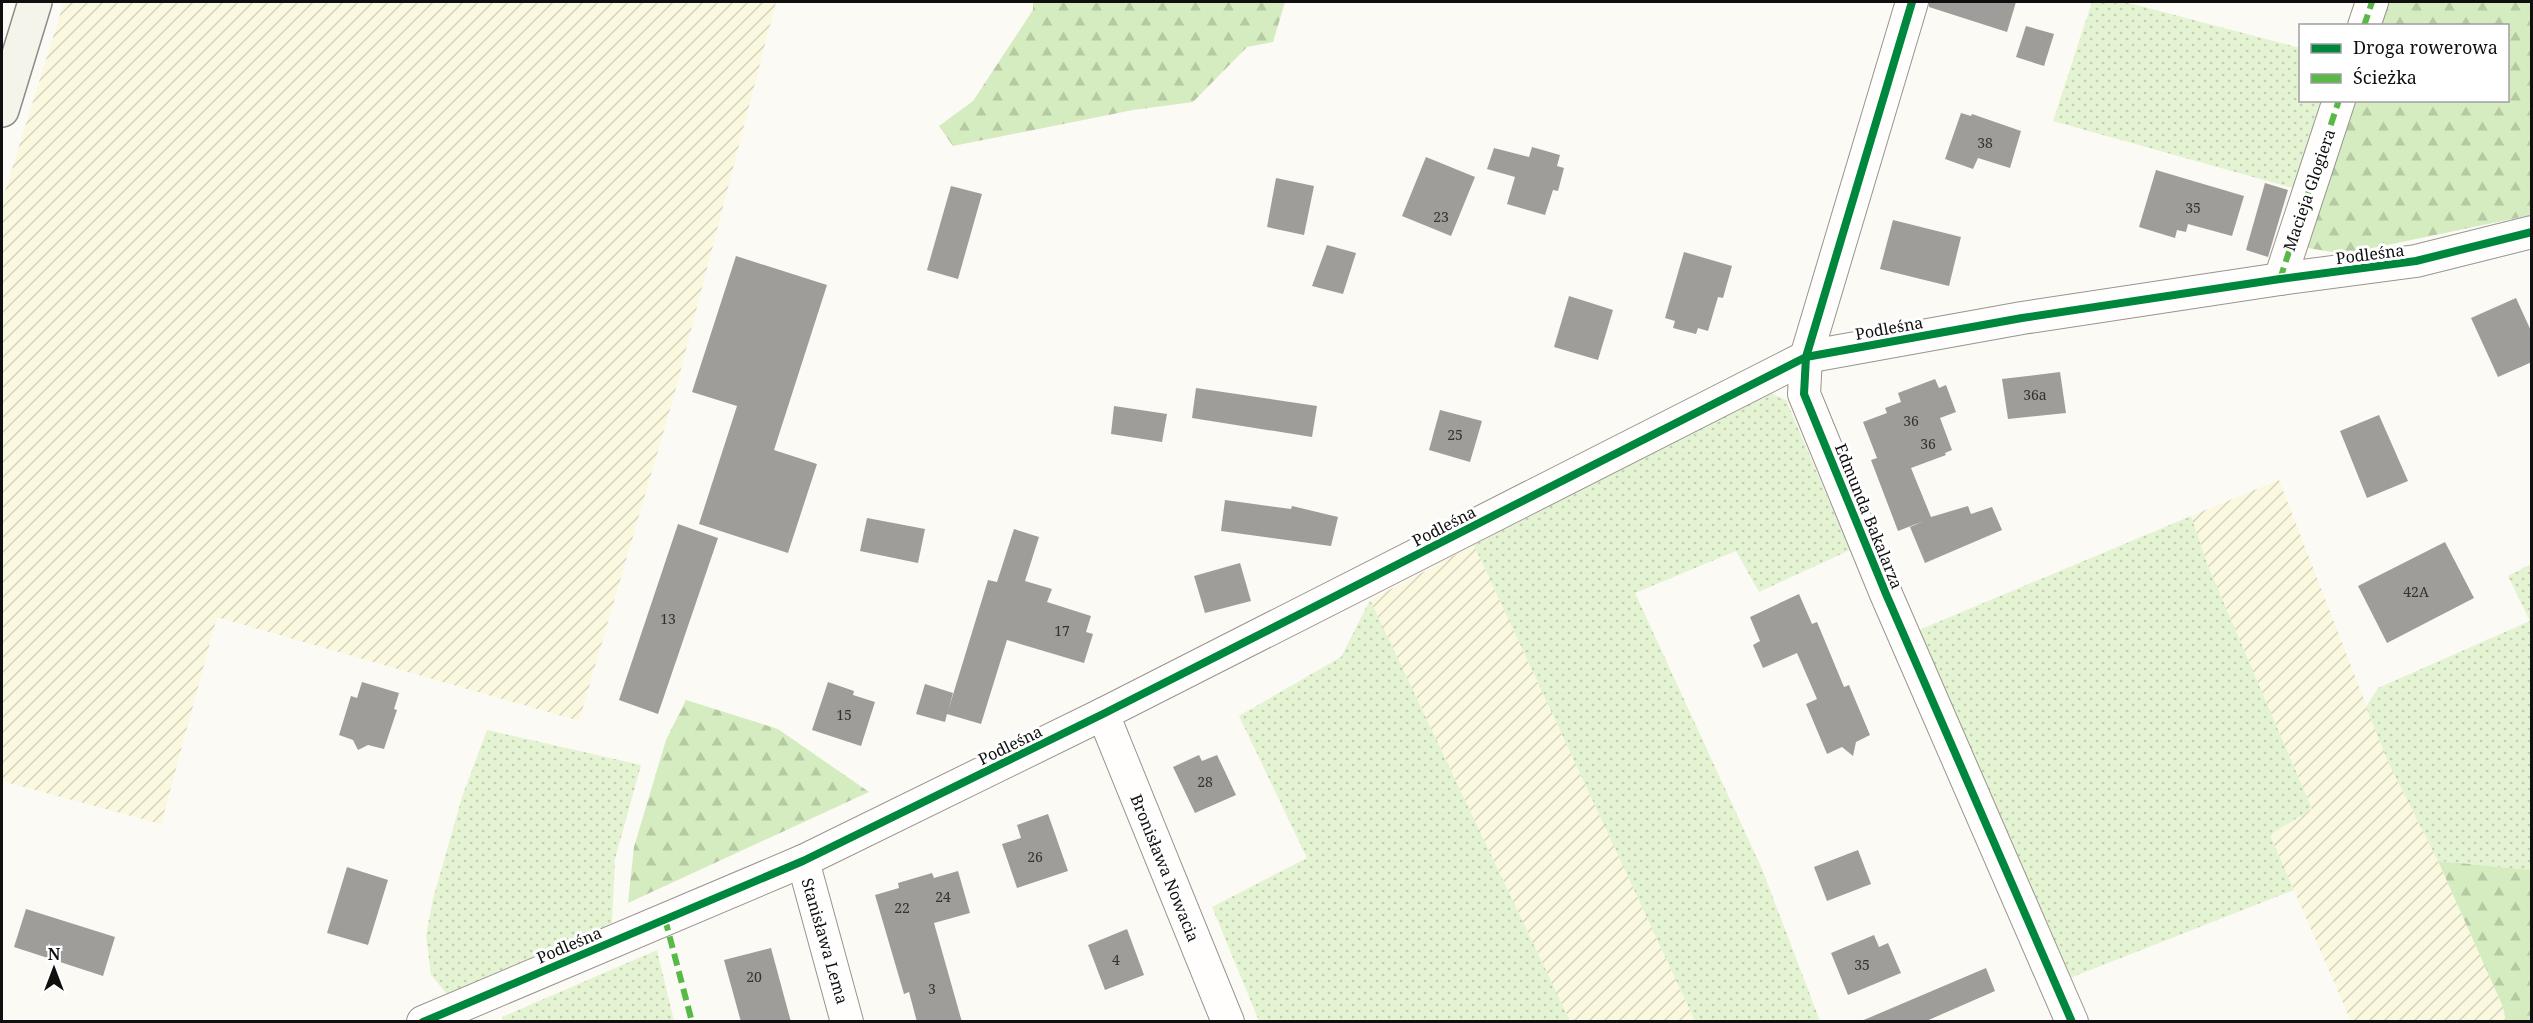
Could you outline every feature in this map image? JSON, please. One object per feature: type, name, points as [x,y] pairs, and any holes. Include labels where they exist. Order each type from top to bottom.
[{"type":"street","points":[[2,111],[35,2]]},
{"type":"street","name":"Edmunda Bakalarza","points":[[1912,2],[1806,357],[1804,394],[1887,594],[2072,1022]]},
{"type":"street","points":[[2365,24],[2372,2]]},
{"type":"street","name":"Macieja Glogiera","points":[[2280,279],[2338,102]]},
{"type":"street","name":"Podleśna","points":[[423,1022],[803,861],[1103,714],[1806,357],[2022,318],[2416,261],[2532,232]]},
{"type":"street","name":"Bronisława Nowacia","points":[[1103,714],[1228,1022]]},
{"type":"street","name":"Stanisława Lema","points":[[803,861],[847,1022]]},
{"type":"shaded area","points":[[64,2],[776,2],[674,396],[579,721],[217,617],[161,824],[2,781],[2,201]]},
{"type":"shaded area","points":[[2279,480],[2389,764],[2438,861],[2503,1007],[2506,1021],[2351,1021],[2270,835],[2312,809],[2208,566],[2191,516]]},
{"type":"shaded area","points":[[1474,545],[1695,1021],[1570,1021],[1370,600]]},
{"type":"green space","points":[[1033,2],[1285,2],[1273,42],[1247,47],[1193,102],[1133,110],[953,146],[939,126],[973,101],[1033,10]]},
{"type":"green space","points":[[2092,2],[2125,2],[2299,48],[2299,102],[2325,102],[2300,190],[2053,121]]},
{"type":"green space","points":[[2383,2],[2531,2],[2531,215],[2344,254],[2308,248],[2308,232],[2351,102],[2509,102],[2509,24],[2375,24]]},
{"type":"green space","points":[[1770,393],[1786,400],[1850,550],[1759,592],[1736,551],[1635,593],[1762,869],[1820,1021],[1695,1021],[1474,545]]},
{"type":"green space","points":[[2191,516],[2208,566],[2312,809],[2270,835],[2294,890],[2070,978],[1919,630]]},
{"type":"green space","points":[[2531,564],[2531,870],[2438,861],[2389,764],[2366,707],[2378,688],[2530,621],[2508,576]]},
{"type":"green space","points":[[1370,600],[1570,1021],[1259,1021],[1212,907],[1307,858],[1239,716],[1341,657]]},
{"type":"green space","points":[[686,700],[778,729],[869,792],[628,903],[634,847],[666,740]]},
{"type":"green space","points":[[487,730],[641,765],[615,859],[612,923],[447,994],[431,975],[426,935],[433,899],[462,797]]},
{"type":"green space","points":[[2438,861],[2531,870],[2531,1021],[2506,1021],[2503,1007]]},
{"type":"green space","points":[[657,950],[674,1021],[502,1021],[502,1017]]},
{"type":"building","points":[[1929,2],[2016,2],[2007,32],[1929,7]]},
{"type":"building","points":[[2026,26],[2054,34],[2044,66],[2016,57]]},
{"type":"building","points":[[1961,113],[1971,116],[1972,114],[2021,131],[2010,168],[1978,158],[1973,169],[1945,159]]},
{"type":"building","points":[[1532,147],[1560,155],[1557,166],[1564,168],[1558,191],[1553,190],[1545,215],[1507,204],[1515,177],[1487,169],[1494,148],[1529,157]]},
{"type":"building","points":[[1426,157],[1475,177],[1451,236],[1402,216]]},
{"type":"building","points":[[2156,170],[2244,196],[2232,236],[2188,224],[2186,232],[2177,230],[2175,238],[2139,227]]},
{"type":"building","points":[[1276,178],[1314,186],[1304,235],[1267,227]]},
{"type":"building","points":[[2265,183],[2288,190],[2268,257],[2246,250]]},
{"type":"building","points":[[951,186],[982,194],[958,279],[927,270]]},
{"type":"building","points":[[1893,220],[1961,237],[1949,286],[1880,269]]},
{"type":"building","points":[[1327,245],[1356,253],[1343,294],[1312,286]]},
{"type":"building","points":[[1684,252],[1732,266],[1723,298],[1718,297],[1708,331],[1698,328],[1696,334],[1673,328],[1675,321],[1665,318]]},
{"type":"building","points":[[736,256],[827,285],[774,450],[817,464],[788,553],[699,524],[737,406],[692,392]]},
{"type":"building","points":[[1569,296],[1613,310],[1598,360],[1554,347]]},
{"type":"building","points":[[2516,298],[2532,333],[2532,362],[2498,377],[2471,318]]},
{"type":"building","points":[[2060,372],[2066,413],[2008,419],[2002,379]]},
{"type":"building","points":[[1935,379],[1939,388],[1946,385],[1956,412],[1940,418],[1952,450],[1945,453],[1946,455],[1911,468],[1931,517],[1968,506],[1971,514],[1992,507],[2002,530],[1925,563],[1910,527],[1924,521],[1898,531],[1871,460],[1877,458],[1863,422],[1887,413],[1885,408],[1901,402],[1898,393]]},
{"type":"building","points":[[1196,388],[1317,406],[1312,437],[1192,418]]},
{"type":"building","points":[[1114,406],[1167,414],[1162,442],[1111,434]]},
{"type":"building","points":[[1440,410],[1482,421],[1470,462],[1429,450]]},
{"type":"building","points":[[2379,415],[2408,481],[2367,498],[2340,431]]},
{"type":"building","points":[[1225,500],[1291,509],[1292,506],[1338,517],[1331,546],[1221,531]]},
{"type":"building","points":[[867,518],[925,529],[918,563],[860,551]]},
{"type":"building","points":[[678,524],[718,538],[658,714],[619,700]]},
{"type":"building","points":[[1014,529],[1039,537],[1025,581],[1052,589],[1047,602],[1091,616],[1086,632],[1093,634],[1084,663],[1007,640],[981,724],[947,714],[945,722],[916,714],[925,684],[953,693],[948,711],[988,580],[997,582]]},
{"type":"building","points":[[2445,542],[2474,598],[2387,643],[2358,586]]},
{"type":"building","points":[[1240,563],[1251,601],[1205,613],[1194,576]]},
{"type":"building","points":[[1799,594],[1812,624],[1817,622],[1844,687],[1849,685],[1870,735],[1856,742],[1853,756],[1842,747],[1827,754],[1806,704],[1817,699],[1797,653],[1763,668],[1753,645],[1760,641],[1750,617]]},
{"type":"building","points":[[362,682],[399,693],[394,709],[397,710],[384,749],[368,745],[358,750],[353,740],[339,735],[351,696],[357,698]]},
{"type":"building","points":[[828,682],[854,691],[853,695],[875,702],[861,746],[812,730]]},
{"type":"building","points":[[1199,755],[1202,761],[1217,755],[1236,795],[1195,813],[1173,767]]},
{"type":"building","points":[[1048,814],[1068,871],[1017,888],[1002,844],[1021,838],[1017,825]]},
{"type":"building","points":[[1858,850],[1871,884],[1827,901],[1814,867]]},
{"type":"building","points":[[347,867],[388,880],[368,945],[327,933]]},
{"type":"building","points":[[958,871],[970,913],[934,923],[962,1022],[917,1022],[909,992],[904,994],[875,895],[899,888],[898,883],[932,873],[934,878]]},
{"type":"building","points":[[26,909],[115,937],[103,976],[14,947]]},
{"type":"building","points":[[1127,929],[1144,975],[1105,990],[1088,945]]},
{"type":"building","points":[[1874,935],[1879,947],[1888,943],[1901,973],[1848,995],[1831,953]]},
{"type":"building","points":[[771,948],[791,1022],[741,1022],[724,960]]},
{"type":"building","points":[[1986,968],[1995,991],[1924,1022],[1859,1022]]},
{"type":"marked path","points":[[2365,24],[2372,2]]},
{"type":"marked path","points":[[2280,279],[2338,102]]},
{"type":"marked path","points":[[665,919],[692,1022]]},
{"type":"cycle path","points":[[1912,2],[1806,357],[1804,394],[1886,594],[2072,1022]]},
{"type":"cycle path","points":[[423,1022],[803,861],[1103,714],[1806,357],[2022,318],[2416,261],[2532,232]]}]
